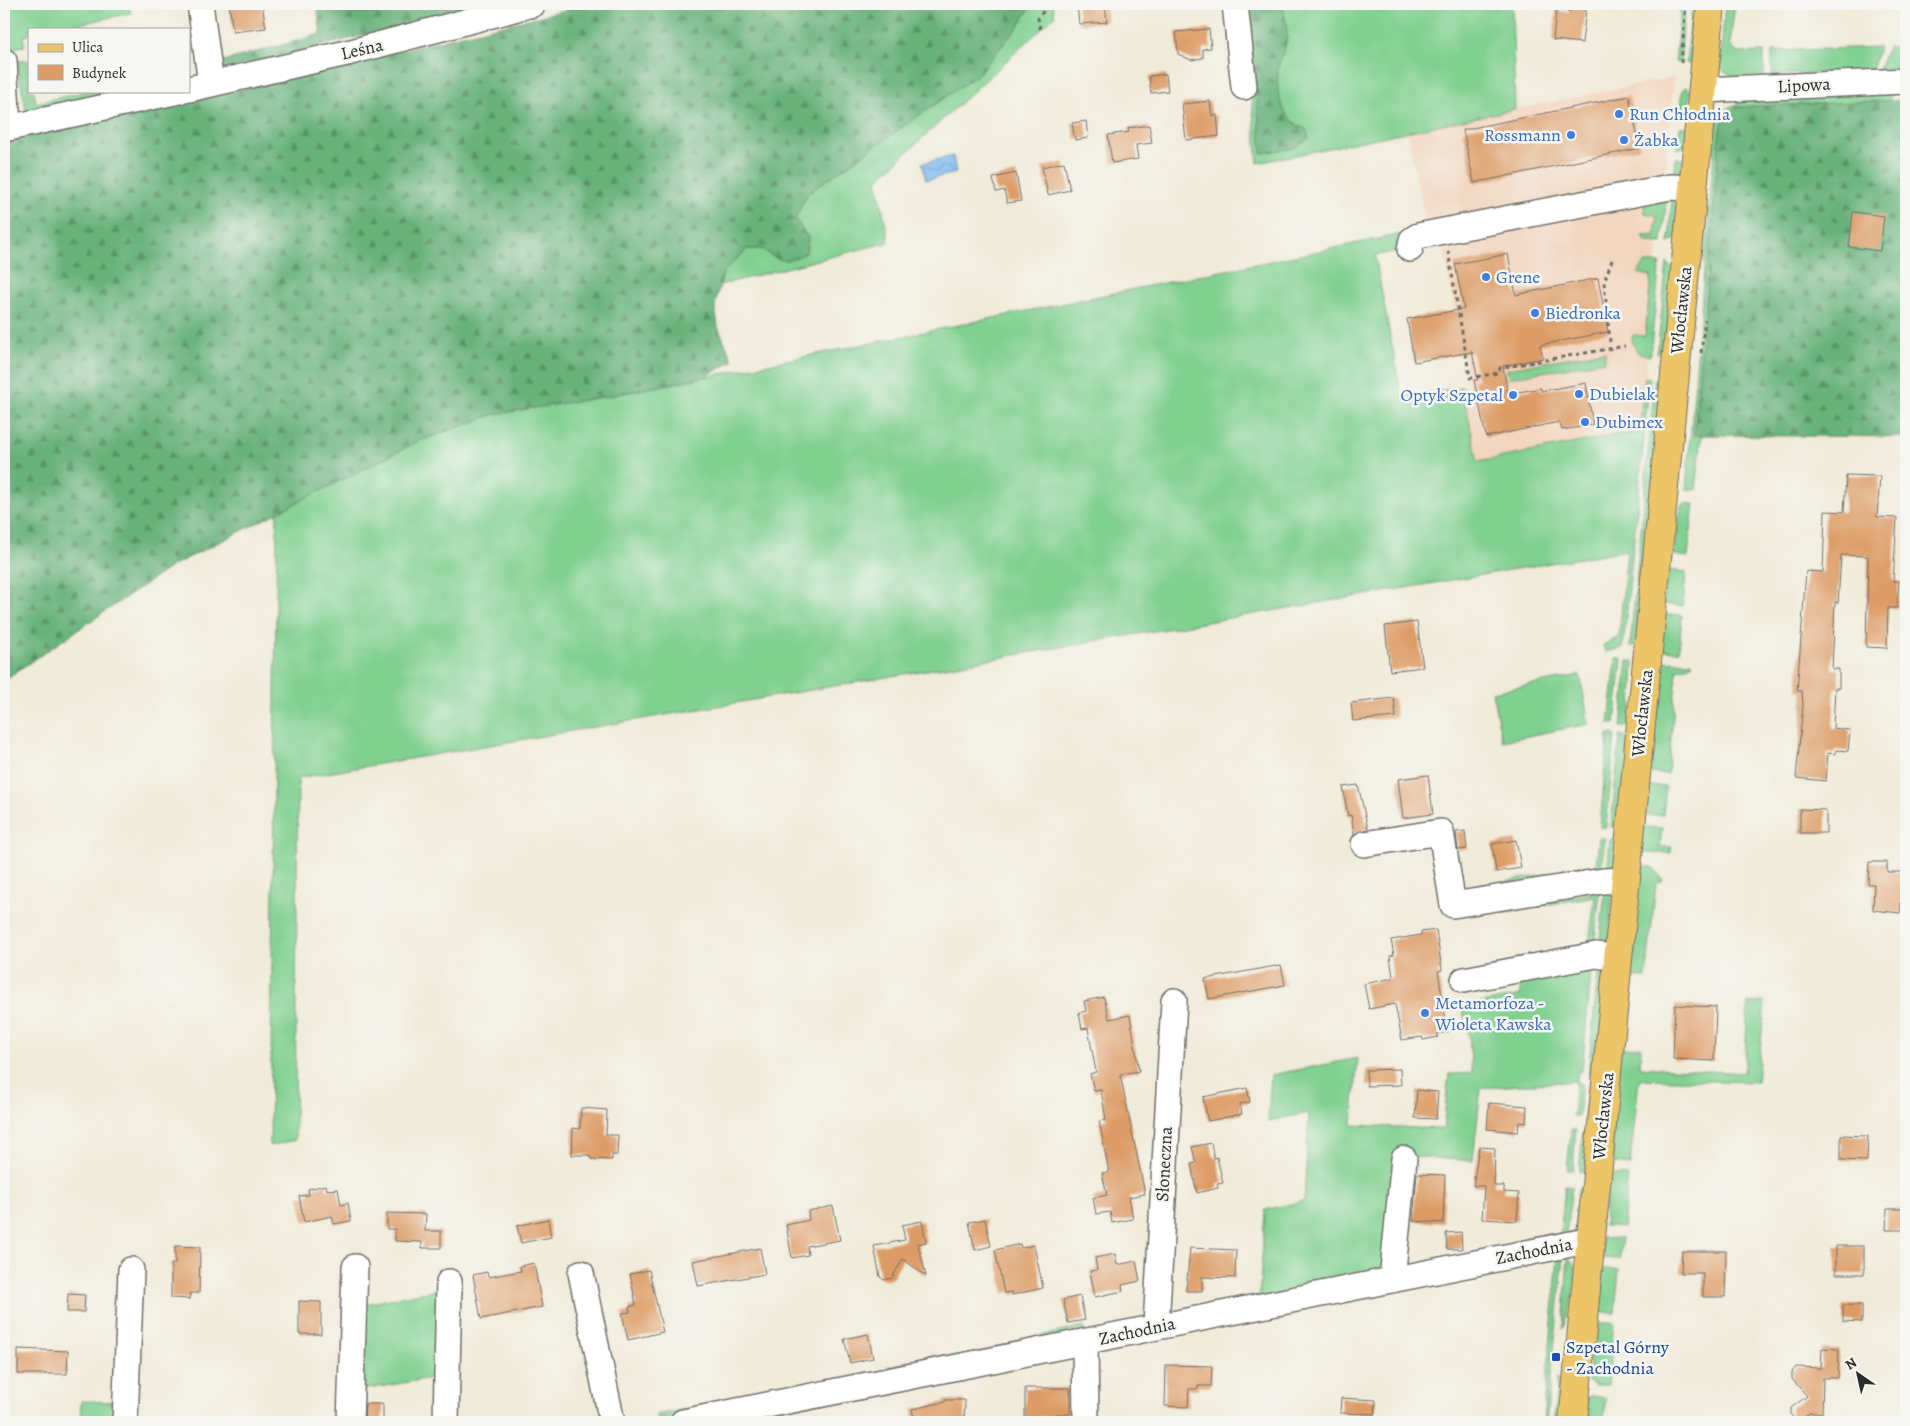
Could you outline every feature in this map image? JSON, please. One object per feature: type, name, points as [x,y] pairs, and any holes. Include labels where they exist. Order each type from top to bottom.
[{"type":"main road","name":"Włocławska","points":[[1573,1422],[1711,4]]},
{"type":"street","points":[[200,4],[200,87]]},
{"type":"street","name":"Leśna","points":[[200,87],[351,52],[533,4]]},
{"type":"street","points":[[1235,4],[1244,87]]},
{"type":"street","points":[[4,61],[6,128],[174,92]]},
{"type":"street","name":"Lipowa","points":[[1703,90],[1906,81]]},
{"type":"street","points":[[1410,248],[1412,240],[1418,236],[1670,187],[1693,188]]},
{"type":"street","points":[[1364,844],[1440,832],[1453,905],[1626,880]]},
{"type":"street","points":[[1464,980],[1596,955],[1618,958]]},
{"type":"street","name":"Słoneczna","points":[[1156,1327],[1174,1001]]},
{"type":"street","points":[[1392,1280],[1404,1158]]},
{"type":"street","name":"Zachodnia","points":[[690,1422],[1591,1240]]},
{"type":"street","points":[[350,1422],[355,1268]]},
{"type":"street","points":[[125,1422],[131,1270]]},
{"type":"street","points":[[581,1273],[612,1422]]},
{"type":"street","points":[[446,1422],[449,1282]]},
{"type":"street","points":[[1085,1342],[1086,1422]]},
{"type":"path","points":[[1040,29],[1038,18],[1049,4]]},
{"type":"path","points":[[1451,246],[1448,248],[1470,378],[1498,373],[1500,368],[1625,346]]},
{"type":"path","points":[[1610,342],[1604,282],[1612,260]]},
{"type":"shaded area","points":[[1674,77],[1640,433],[1616,435],[1477,462],[1462,387],[1469,386],[1442,242],[1427,229],[1407,131]]},
{"type":"green space","points":[[4,4],[129,4],[131,13],[62,28],[28,28],[28,35],[23,36],[25,46],[10,48]]},
{"type":"green space","points":[[317,4],[493,4],[218,71],[217,56],[224,61],[321,34]]},
{"type":"green space","points":[[590,4],[1032,4],[1017,28],[977,75],[808,193],[795,218],[808,238],[806,253],[789,260],[784,260],[774,257],[763,249],[747,249],[723,273],[715,305],[718,327],[733,361],[705,377],[603,397],[496,414],[419,441],[172,566],[4,680],[4,142],[230,92]]},
{"type":"green space","points":[[1032,4],[1053,4],[1055,16],[877,180],[889,242],[720,285],[723,273],[747,249],[763,249],[772,257],[808,238],[795,218],[808,193],[977,75],[1017,28]]},
{"type":"green space","points":[[1242,4],[1512,4],[1515,109],[1258,163]]},
{"type":"green space","points":[[1247,4],[1283,4],[1287,35],[1286,45],[1279,64],[1278,93],[1285,111],[1297,125],[1306,129],[1309,138],[1294,148],[1262,153]]},
{"type":"green space","points":[[1681,4],[1685,4],[1680,63],[1675,62]]},
{"type":"green space","points":[[1692,4],[1697,4],[1695,65],[1686,63]]},
{"type":"green space","points":[[1725,4],[1735,4],[1730,45],[1737,53],[1764,52],[1764,76],[1735,76],[1720,67]]},
{"type":"green space","points":[[1879,47],[1872,71],[1772,75],[1772,51]]},
{"type":"green space","points":[[1888,47],[1906,47],[1906,68],[1879,69]]},
{"type":"green space","points":[[28,60],[28,92],[34,92],[36,103],[84,92],[122,92],[27,114],[16,61]]},
{"type":"green space","points":[[1686,87],[1690,90],[1689,117],[1681,116],[1682,90]]},
{"type":"green space","points":[[1890,90],[1890,101],[1736,107],[1725,117],[1720,130],[1694,434],[1702,435],[1696,490],[1686,489],[1715,137],[1720,117],[1729,107],[1737,104],[1739,97]]},
{"type":"green space","points":[[1906,100],[1906,437],[1694,435],[1720,130],[1725,117],[1736,107]]},
{"type":"green space","points":[[1680,127],[1688,127],[1687,146],[1677,149]]},
{"type":"green space","points":[[1676,158],[1682,159],[1686,163],[1685,176],[1674,180]]},
{"type":"green space","points":[[1667,194],[1662,243],[1646,242],[1643,235],[1655,236],[1657,216],[1645,213],[1643,199]]},
{"type":"green space","points":[[1672,194],[1680,200],[1676,239],[1669,243]]},
{"type":"green space","points":[[1402,234],[1406,249],[1375,256],[1402,398],[1462,387],[1478,462],[1616,435],[1639,433],[1645,377],[1650,378],[1623,648],[1605,652],[1603,645],[1619,637],[1627,550],[298,778],[295,1140],[270,1146],[277,512],[419,441],[496,414],[603,397],[705,377]]},
{"type":"green space","points":[[1645,263],[1660,263],[1650,356],[1637,352],[1631,341],[1633,335],[1645,336],[1651,276],[1638,273]]},
{"type":"green space","points":[[1667,263],[1674,269],[1666,347],[1657,354]]},
{"type":"green space","points":[[1605,351],[1605,361],[1508,378],[1507,369]]},
{"type":"green space","points":[[1655,379],[1664,383],[1636,645],[1630,647]]},
{"type":"green space","points":[[1684,503],[1694,504],[1688,557],[1673,555],[1681,506]]},
{"type":"green space","points":[[1668,570],[1686,572],[1683,606],[1663,604]]},
{"type":"green space","points":[[1665,615],[1682,615],[1679,651],[1658,650]]},
{"type":"green space","points":[[1616,659],[1622,659],[1615,724],[1609,724]]},
{"type":"green space","points":[[1628,661],[1634,661],[1631,723],[1626,727],[1621,727]]},
{"type":"green space","points":[[1656,661],[1692,662],[1692,665],[1677,670],[1668,774],[1650,773]]},
{"type":"green space","points":[[1580,675],[1589,724],[1502,741],[1492,692]]},
{"type":"green space","points":[[1608,735],[1615,735],[1606,828],[1600,827]]},
{"type":"green space","points":[[1620,736],[1625,736],[1628,741],[1621,825],[1617,829],[1611,827]]},
{"type":"green space","points":[[1649,786],[1666,787],[1663,815],[1647,815],[1643,810],[1644,791]]},
{"type":"green space","points":[[1644,827],[1662,828],[1660,847],[1672,847],[1671,853],[1639,853]]},
{"type":"green space","points":[[1599,838],[1605,838],[1601,869],[1496,886],[1496,883],[1596,866]]},
{"type":"green space","points":[[1610,840],[1616,840],[1617,871],[1607,875]]},
{"type":"green space","points":[[1641,867],[1653,867],[1663,880],[1656,884],[1646,978],[1626,977],[1637,871]]},
{"type":"green space","points":[[1600,891],[1594,949],[1588,950],[1595,896],[1503,913],[1502,909]]},
{"type":"green space","points":[[1605,891],[1612,892],[1609,944],[1599,947]]},
{"type":"green space","points":[[1592,961],[1582,1072],[1578,1071],[1577,1081],[1582,1084],[1578,1116],[1573,1116],[1576,1081],[1481,1088],[1473,1161],[1409,1156],[1400,1270],[1259,1300],[1265,1210],[1304,1201],[1309,1113],[1268,1121],[1271,1075],[1358,1058],[1352,1125],[1443,1129],[1449,1074],[1472,1073],[1469,1037],[1462,1007],[1521,995],[1517,975]]},
{"type":"green space","points":[[1599,962],[1606,968],[1597,1071],[1592,1075],[1588,1074]]},
{"type":"green space","points":[[1765,1002],[1757,1082],[1639,1079],[1630,1165],[1614,1163],[1610,1158],[1620,1048],[1641,1047],[1640,1067],[1744,1073],[1748,1003]]},
{"type":"green space","points":[[1588,1086],[1595,1090],[1592,1117],[1584,1120]]},
{"type":"green space","points":[[1571,1130],[1576,1130],[1573,1170],[1567,1170]]},
{"type":"green space","points":[[1583,1132],[1588,1133],[1587,1170],[1579,1172]]},
{"type":"green space","points":[[1612,1175],[1628,1176],[1623,1228],[1604,1226],[1606,1177]]},
{"type":"green space","points":[[1565,1186],[1572,1187],[1566,1236],[1560,1238]]},
{"type":"green space","points":[[1578,1188],[1584,1188],[1581,1228],[1574,1234]]},
{"type":"green space","points":[[1601,1238],[1622,1238],[1620,1259],[1599,1258]]},
{"type":"green space","points":[[1558,1256],[1564,1256],[1546,1422],[1543,1422]]},
{"type":"green space","points":[[1568,1257],[1573,1263],[1575,1281],[1563,1329]]},
{"type":"green space","points":[[1597,1269],[1619,1269],[1615,1313],[1594,1312]]},
{"type":"green space","points":[[441,1289],[437,1377],[357,1391],[360,1305]]},
{"type":"green space","points":[[1600,1323],[1614,1323],[1608,1385],[1594,1385],[1588,1381],[1594,1328]]},
{"type":"green space","points":[[1084,1327],[1085,1334],[1019,1348],[1018,1340]]},
{"type":"green space","points":[[933,1356],[934,1365],[888,1374],[886,1367]]},
{"type":"green space","points":[[1558,1377],[1563,1422],[1553,1422]]},
{"type":"green space","points":[[766,1392],[768,1398],[658,1421],[657,1415]]},
{"type":"green space","points":[[1591,1396],[1606,1398],[1604,1422],[1582,1422],[1586,1399]]},
{"type":"green space","points":[[81,1401],[119,1402],[118,1422],[80,1422]]},
{"type":"green space","points":[[604,1414],[605,1422],[568,1422]]},
{"type":"water","points":[[953,156],[956,173],[926,180],[922,163]]},
{"type":"building","points":[[229,4],[262,4],[266,28],[233,32]]},
{"type":"building","points":[[1077,4],[1105,4],[1107,22],[1079,24]]},
{"type":"building","points":[[1570,7],[1586,9],[1582,43],[1553,40],[1556,11],[1570,12]]},
{"type":"building","points":[[1209,29],[1211,48],[1203,49],[1203,58],[1191,60],[1178,54],[1176,32]]},
{"type":"building","points":[[1166,74],[1168,91],[1151,93],[1149,76]]},
{"type":"building","points":[[1629,96],[1640,148],[1474,183],[1463,130]]},
{"type":"building","points":[[1210,101],[1212,116],[1217,115],[1219,136],[1186,140],[1182,104]]},
{"type":"building","points":[[1086,121],[1088,138],[1075,140],[1072,123]]},
{"type":"building","points":[[1149,125],[1152,143],[1136,145],[1138,159],[1112,163],[1108,135],[1129,132],[1128,128]]},
{"type":"building","points":[[1064,162],[1070,190],[1048,195],[1042,167]]},
{"type":"building","points":[[1016,173],[1021,201],[1007,203],[1004,190],[996,192],[993,178]]},
{"type":"building","points":[[1853,212],[1884,216],[1880,251],[1849,247]]},
{"type":"building","points":[[1508,254],[1516,295],[1598,278],[1608,332],[1540,345],[1543,358],[1503,366],[1508,394],[1541,388],[1541,391],[1586,383],[1593,425],[1562,430],[1559,422],[1486,437],[1474,380],[1478,380],[1472,352],[1414,362],[1407,319],[1464,309],[1455,264]]},
{"type":"building","points":[[1846,475],[1880,476],[1877,517],[1897,518],[1893,581],[1899,581],[1897,608],[1888,608],[1887,648],[1866,647],[1868,556],[1841,555],[1838,603],[1835,602],[1832,669],[1839,669],[1839,688],[1835,688],[1833,728],[1850,730],[1848,751],[1836,750],[1835,754],[1828,753],[1826,781],[1796,778],[1803,705],[1802,691],[1797,691],[1806,571],[1823,572],[1825,511],[1844,512]]},
{"type":"building","points":[[1417,622],[1423,667],[1390,671],[1385,626]]},
{"type":"building","points":[[1394,698],[1396,717],[1353,721],[1351,703]]},
{"type":"building","points":[[1428,775],[1433,814],[1403,818],[1398,779]]},
{"type":"building","points":[[1358,785],[1368,829],[1354,834],[1351,815],[1348,816],[1343,787]]},
{"type":"building","points":[[1800,809],[1826,810],[1826,833],[1800,833]]},
{"type":"building","points":[[1465,831],[1467,849],[1458,850],[1456,832]]},
{"type":"building","points":[[1516,840],[1521,868],[1496,872],[1492,844]]},
{"type":"building","points":[[1869,862],[1887,862],[1887,872],[1903,872],[1905,901],[1901,901],[1900,913],[1873,910],[1874,884],[1868,884]]},
{"type":"building","points":[[1436,930],[1442,970],[1438,971],[1448,1032],[1437,1034],[1438,1037],[1423,1040],[1422,1037],[1402,1040],[1395,1004],[1369,1009],[1364,984],[1393,978],[1390,956],[1394,955],[1391,940],[1421,935],[1421,932]]},
{"type":"building","points":[[1281,965],[1285,985],[1209,999],[1205,979]]},
{"type":"building","points":[[1104,997],[1109,1019],[1130,1015],[1139,1071],[1120,1074],[1145,1194],[1129,1197],[1133,1219],[1112,1223],[1110,1212],[1096,1214],[1093,1198],[1107,1195],[1102,1173],[1109,1172],[1099,1121],[1106,1120],[1101,1090],[1094,1091],[1090,1074],[1096,1072],[1088,1028],[1082,1029],[1079,1013],[1086,1011],[1084,1001]]},
{"type":"building","points":[[1675,1005],[1716,1007],[1714,1061],[1673,1059]]},
{"type":"building","points":[[1400,1069],[1401,1085],[1367,1086],[1366,1070]]},
{"type":"building","points":[[1247,1088],[1250,1102],[1240,1104],[1242,1114],[1208,1121],[1203,1097]]},
{"type":"building","points":[[1417,1090],[1438,1092],[1436,1119],[1415,1118]]},
{"type":"building","points":[[1489,1103],[1527,1106],[1526,1123],[1519,1122],[1518,1132],[1487,1129]]},
{"type":"building","points":[[581,1108],[607,1110],[606,1135],[618,1135],[617,1155],[612,1155],[612,1160],[591,1159],[589,1155],[572,1155],[573,1128],[580,1129]]},
{"type":"building","points":[[1841,1135],[1868,1136],[1867,1161],[1841,1160]]},
{"type":"building","points":[[1211,1143],[1214,1158],[1217,1157],[1223,1183],[1217,1184],[1218,1188],[1197,1193],[1191,1164],[1196,1163],[1192,1147]]},
{"type":"building","points":[[1479,1147],[1495,1148],[1494,1186],[1504,1186],[1504,1192],[1519,1193],[1517,1221],[1482,1219],[1484,1186],[1473,1186]]},
{"type":"building","points":[[1417,1174],[1445,1175],[1443,1223],[1413,1221]]},
{"type":"building","points":[[326,1185],[327,1190],[338,1189],[341,1205],[348,1203],[351,1221],[334,1224],[332,1216],[304,1222],[299,1196],[309,1195],[308,1189]]},
{"type":"building","points":[[833,1206],[840,1240],[807,1246],[808,1255],[792,1258],[786,1225],[809,1220],[808,1211]]},
{"type":"building","points":[[1887,1209],[1906,1209],[1906,1230],[1886,1230]]},
{"type":"building","points":[[387,1213],[426,1214],[425,1231],[441,1231],[441,1248],[422,1248],[422,1242],[395,1241],[395,1229],[387,1229]]},
{"type":"building","points":[[548,1219],[551,1237],[521,1243],[517,1226]]},
{"type":"building","points":[[985,1219],[991,1246],[975,1250],[969,1222]]},
{"type":"building","points":[[922,1221],[926,1242],[918,1244],[926,1276],[903,1259],[892,1278],[884,1280],[880,1277],[874,1246],[905,1240],[902,1225]]},
{"type":"building","points":[[1461,1232],[1462,1249],[1447,1249],[1446,1233]]},
{"type":"building","points":[[1020,1244],[1021,1248],[1034,1245],[1043,1288],[1012,1295],[1012,1292],[1004,1293],[995,1250]]},
{"type":"building","points":[[175,1246],[200,1247],[199,1293],[190,1293],[190,1299],[171,1298],[171,1264],[175,1264]]},
{"type":"building","points":[[1836,1246],[1864,1246],[1864,1274],[1836,1274]]},
{"type":"building","points":[[760,1248],[765,1274],[698,1286],[693,1261]]},
{"type":"building","points":[[1190,1248],[1236,1250],[1235,1278],[1202,1277],[1202,1291],[1186,1291]]},
{"type":"building","points":[[1682,1251],[1726,1251],[1725,1297],[1703,1297],[1703,1273],[1681,1273]]},
{"type":"building","points":[[1115,1254],[1117,1265],[1136,1261],[1140,1281],[1122,1285],[1123,1291],[1095,1297],[1090,1271],[1097,1270],[1095,1258]]},
{"type":"building","points":[[534,1263],[542,1307],[481,1319],[473,1275],[487,1272],[488,1277],[521,1271],[520,1266]]},
{"type":"building","points":[[649,1270],[663,1332],[628,1340],[622,1313],[630,1312],[629,1307],[636,1305],[630,1274]]},
{"type":"building","points":[[68,1294],[85,1295],[84,1312],[67,1312]]},
{"type":"building","points":[[1080,1296],[1085,1320],[1068,1323],[1063,1300]]},
{"type":"building","points":[[299,1301],[321,1302],[321,1334],[299,1334]]},
{"type":"building","points":[[1843,1305],[1862,1305],[1862,1322],[1843,1321]]},
{"type":"building","points":[[868,1334],[873,1358],[850,1363],[844,1339]]},
{"type":"building","points":[[1822,1348],[1839,1349],[1838,1378],[1823,1378],[1822,1413],[1809,1413],[1802,1420],[1795,1419],[1791,1415],[1791,1408],[1807,1396],[1792,1379],[1792,1372],[1796,1367],[1821,1368]]},
{"type":"building","points":[[18,1349],[68,1351],[67,1374],[18,1374]]},
{"type":"building","points":[[1166,1365],[1212,1366],[1211,1386],[1198,1386],[1198,1389],[1189,1389],[1188,1407],[1165,1406]]},
{"type":"building","points":[[1025,1388],[1070,1388],[1070,1414],[1056,1414],[1055,1417],[1025,1417]]},
{"type":"building","points":[[1341,1398],[1376,1400],[1375,1414],[1340,1413]]},
{"type":"building","points":[[945,1400],[965,1400],[964,1422],[915,1422],[912,1409],[945,1402]]},
{"type":"building","points":[[365,1404],[383,1404],[383,1422],[364,1422]]},
{"type":"place","name":"Run Chłodnia","points":[[1619,114]]},
{"type":"place","name":"Rossmann","points":[[1571,135]]},
{"type":"place","name":"Żabka","points":[[1624,140]]},
{"type":"place","name":"Grene","points":[[1486,277]]},
{"type":"place","name":"Biedronka","points":[[1535,313]]},
{"type":"place","name":"Dubielak","points":[[1579,394]]},
{"type":"place","name":"Optyk Szpetal","points":[[1513,395]]},
{"type":"place","name":"Dubimex","points":[[1585,422]]},
{"type":"place","name":"Metamorfoza - Wioleta Kawska","points":[[1425,1013]]},
{"type":"place","name":"Szpetal Górny - Zachodnia","points":[[1556,1357]]}]
